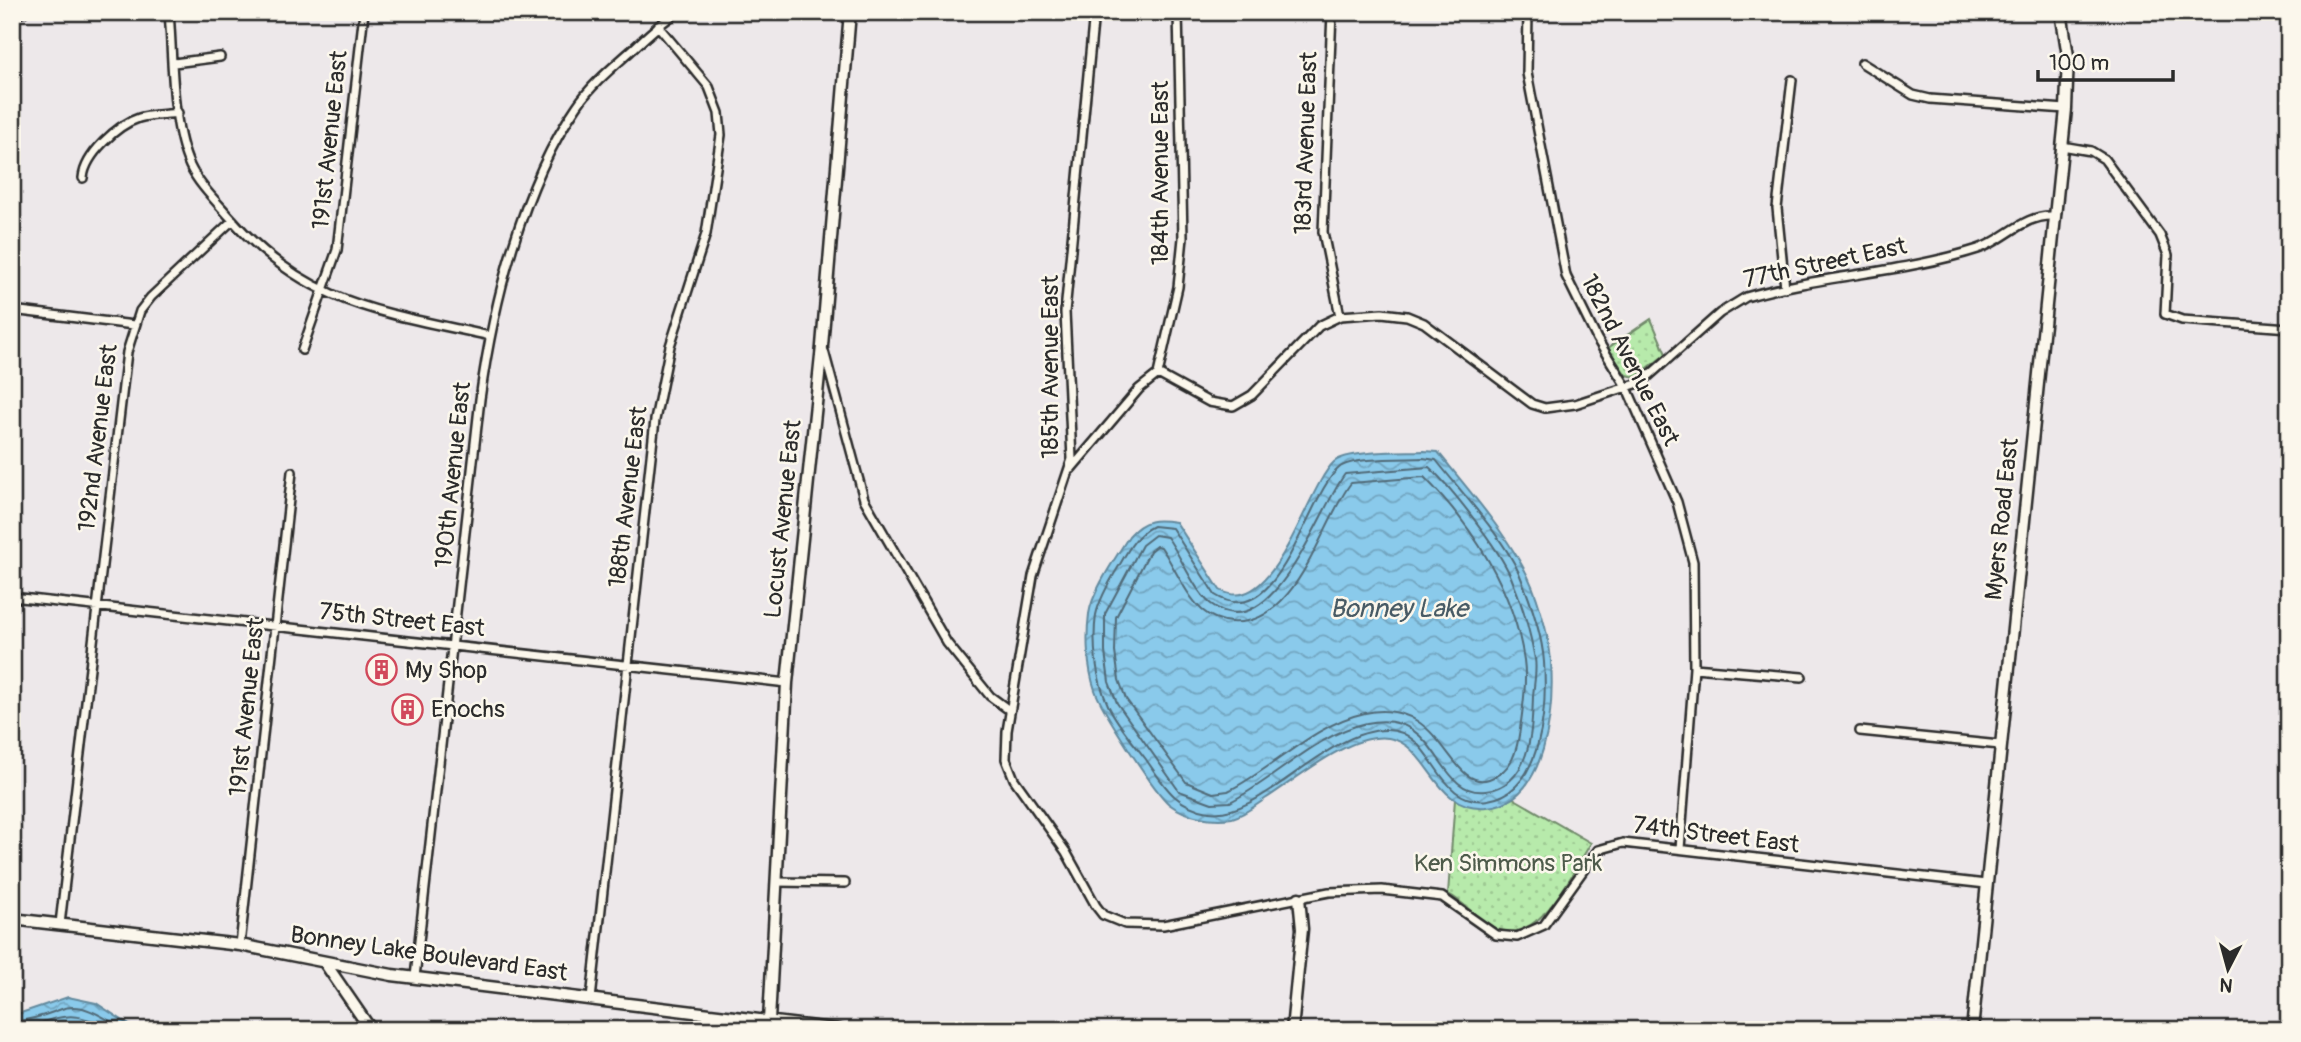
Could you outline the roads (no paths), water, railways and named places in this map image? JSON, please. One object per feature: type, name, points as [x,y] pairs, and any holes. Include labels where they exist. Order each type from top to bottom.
[{"type":"street","points":[[12,16],[24,12]]},
{"type":"street","points":[[169,12],[178,113],[190,165],[233,220],[279,266],[324,293],[352,303],[490,336]]},
{"type":"street","name":"191st Avenue East","points":[[302,351],[324,293],[340,235],[364,12]]},
{"type":"street","name":"190th Avenue East","points":[[415,977],[490,336],[508,260],[562,130],[592,87],[658,26],[678,12]]},
{"type":"street","name":"Locust Avenue East","points":[[768,1025],[788,683],[822,346],[850,12]]},
{"type":"street","name":"185th Avenue East","points":[[1092,899],[1066,852],[1010,771],[1006,759],[1009,710],[1018,681],[1033,576],[1070,470],[1065,312],[1094,12]]},
{"type":"street","name":"184th Avenue East","points":[[1158,374],[1178,287],[1183,238],[1178,12]]},
{"type":"street","name":"183rd Avenue East","points":[[1332,12],[1322,220],[1324,247],[1340,316]]},
{"type":"street","name":"182nd Avenue East","points":[[1528,12],[1527,73],[1566,276],[1597,339],[1627,388],[1677,502],[1687,533],[1695,591],[1694,668],[1681,849]]},
{"type":"street","name":"Myers Road East","points":[[1972,1030],[2066,109],[2068,56],[2061,12]]},
{"type":"street","name":"188th Avenue East","points":[[591,999],[659,395],[670,346],[706,234],[721,135],[719,113],[709,87],[658,26]]},
{"type":"street","points":[[174,63],[220,57]]},
{"type":"street","points":[[1862,63],[1913,95],[1930,99],[2066,109]]},
{"type":"street","points":[[1785,288],[1777,208],[1792,80]]},
{"type":"street","points":[[83,178],[88,159],[130,122],[141,117],[178,113]]},
{"type":"street","points":[[2062,146],[2091,151],[2104,159],[2116,171],[2160,235],[2168,255],[2165,314],[2182,320],[2289,328]]},
{"type":"street","name":"77th Street East","points":[[1158,374],[1209,402],[1227,406],[1238,404],[1252,395],[1309,334],[1340,316],[1382,313],[1415,318],[1540,407],[1575,404],[1627,388],[1654,372],[1738,300],[1979,249],[2032,218],[2054,216]]},
{"type":"street","name":"192nd Avenue East","points":[[60,924],[125,366],[134,325],[151,297],[233,220]]},
{"type":"street","points":[[12,310],[134,325]]},
{"type":"street","points":[[822,346],[854,471],[864,499],[947,643],[990,696],[1009,710]]},
{"type":"street","points":[[1070,470],[1139,388],[1158,374]]},
{"type":"street","name":"191st Avenue East","points":[[240,945],[292,472]]},
{"type":"street","name":"75th Street East","points":[[12,597],[788,683]]},
{"type":"street","points":[[1694,668],[1802,677]]},
{"type":"street","points":[[1860,731],[2000,745]]},
{"type":"street","name":"74th Street East","points":[[1092,899],[1103,915],[1111,920],[1152,926],[1299,898],[1362,890],[1431,894],[1460,906],[1496,935],[1517,937],[1544,925],[1588,860],[1603,847],[1623,843],[1986,884]]},
{"type":"street","points":[[776,882],[845,883]]},
{"type":"street","points":[[1293,1030],[1302,929],[1299,898]]},
{"type":"street","name":"Bonney Lake Boulevard East","points":[[12,919],[240,945],[325,963],[415,977],[768,1025],[840,1030]]},
{"type":"street","points":[[325,963],[371,1030]]},
{"type":"water","name":"Bonney Lake","points":[[1438,452],[1494,522],[1523,567],[1541,612],[1551,661],[1551,703],[1543,749],[1535,771],[1523,789],[1507,801],[1487,807],[1467,805],[1440,786],[1408,747],[1393,739],[1375,738],[1361,741],[1333,754],[1236,817],[1199,817],[1169,804],[1141,767],[1099,700],[1089,662],[1091,605],[1129,536],[1145,523],[1176,522],[1220,590],[1239,594],[1257,587],[1272,570],[1287,547],[1323,476],[1334,462],[1351,455]]},
{"type":"water","points":[[68,997],[96,1003],[137,1030],[12,1030],[12,1016]]},
{"type":"place","name":"My Shop","points":[[382,670]]},
{"type":"place","name":"Enochs","points":[[408,709]]},
{"type":"park label","name":"Ken Simmons Park","points":[[1508,863]]}]
